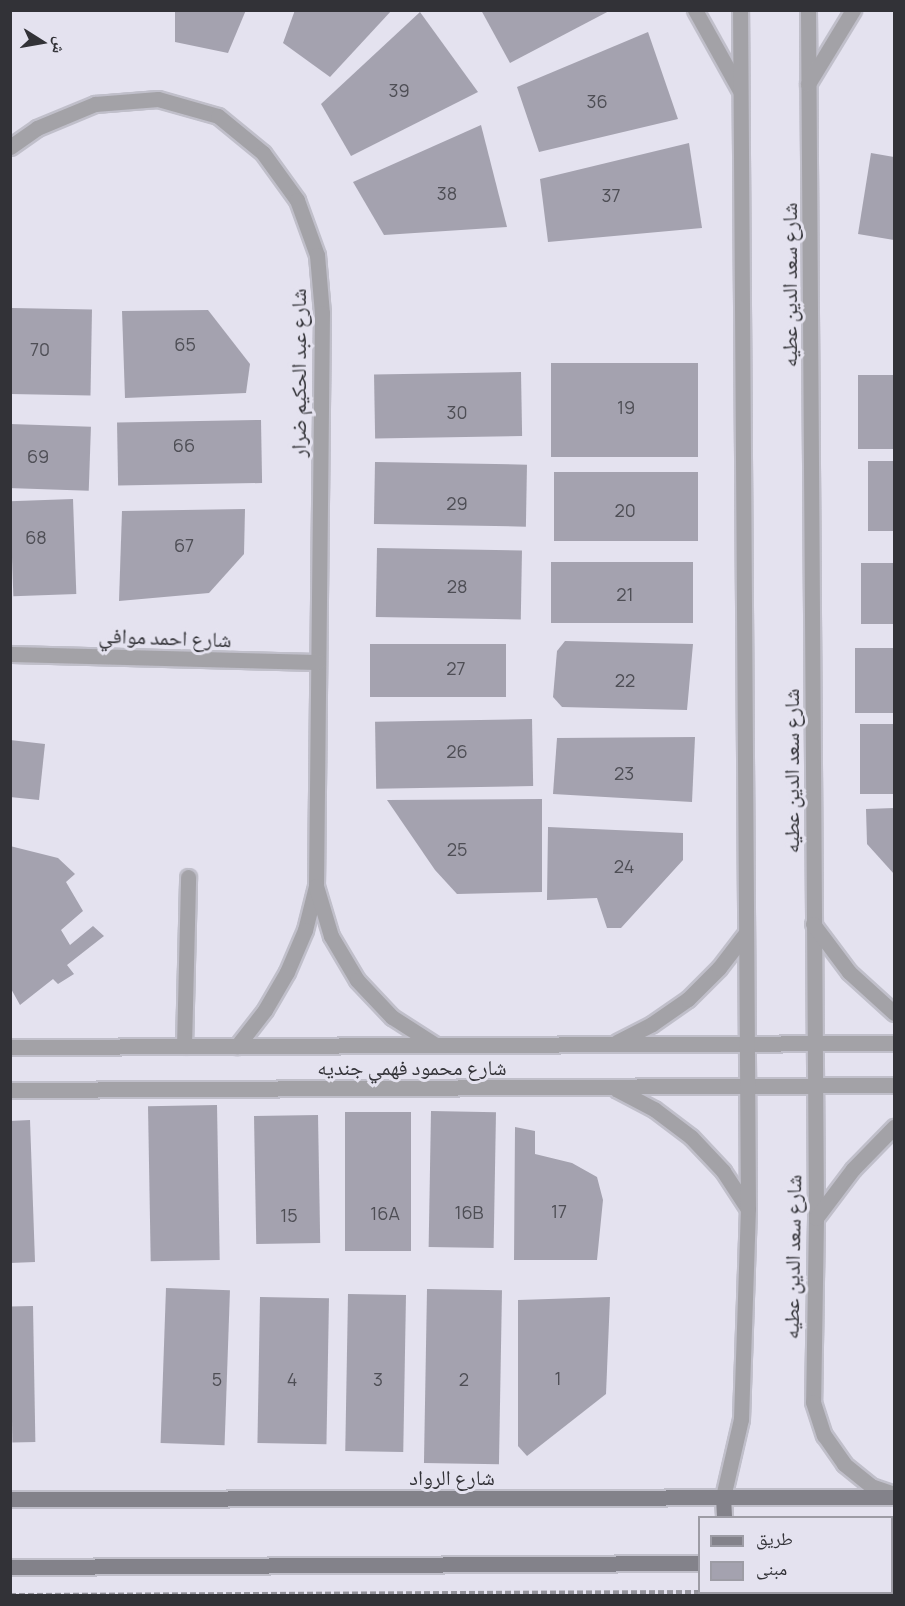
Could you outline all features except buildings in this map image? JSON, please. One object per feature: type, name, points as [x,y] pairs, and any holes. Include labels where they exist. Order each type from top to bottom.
[{"type":"street","points":[[695,10],[740,92]]},
{"type":"street","points":[[724,1516],[723,1497],[741,1419],[748,1209],[740,10]]},
{"type":"street","name":"شارع سعد الدين عطيه","points":[[808,10],[816,1218],[813,1402],[824,1435],[844,1464],[871,1486],[894,1495]]},
{"type":"street","points":[[808,84],[853,10]]},
{"type":"street","name":"شارع عبد الحكيم ضرار","points":[[10,147],[37,129],[95,104],[158,99],[218,116],[263,153],[297,200],[317,255],[322,313],[316,886],[304,930],[287,972],[265,1010],[237,1046]]},
{"type":"street","name":"شارع احمد موافي","points":[[10,654],[318,662]]},
{"type":"street","points":[[184,1046],[188,877]]},
{"type":"street","name":"شارع عبد الحكيم ضرار","points":[[316,886],[331,936],[357,980],[392,1017],[435,1044]]},
{"type":"street","points":[[813,924],[849,972],[894,1013]]},
{"type":"street","points":[[612,1044],[652,1024],[688,999],[746,933]]},
{"type":"street","name":"شارع محمود فهمي جنديه","points":[[10,1047],[894,1043]]},
{"type":"street","name":"شارع محمود فهمي جنديه","points":[[10,1090],[894,1085]]},
{"type":"street","points":[[613,1087],[654,1109],[691,1137],[723,1171],[748,1209]]},
{"type":"street","points":[[816,1218],[853,1169],[894,1127]]},
{"type":"street","name":"شارع الرواد","points":[[10,1499],[894,1495]]},
{"type":"street","points":[[10,1567],[698,1563]]},
{"type":"path","points":[[10,1595],[698,1592]]}]
